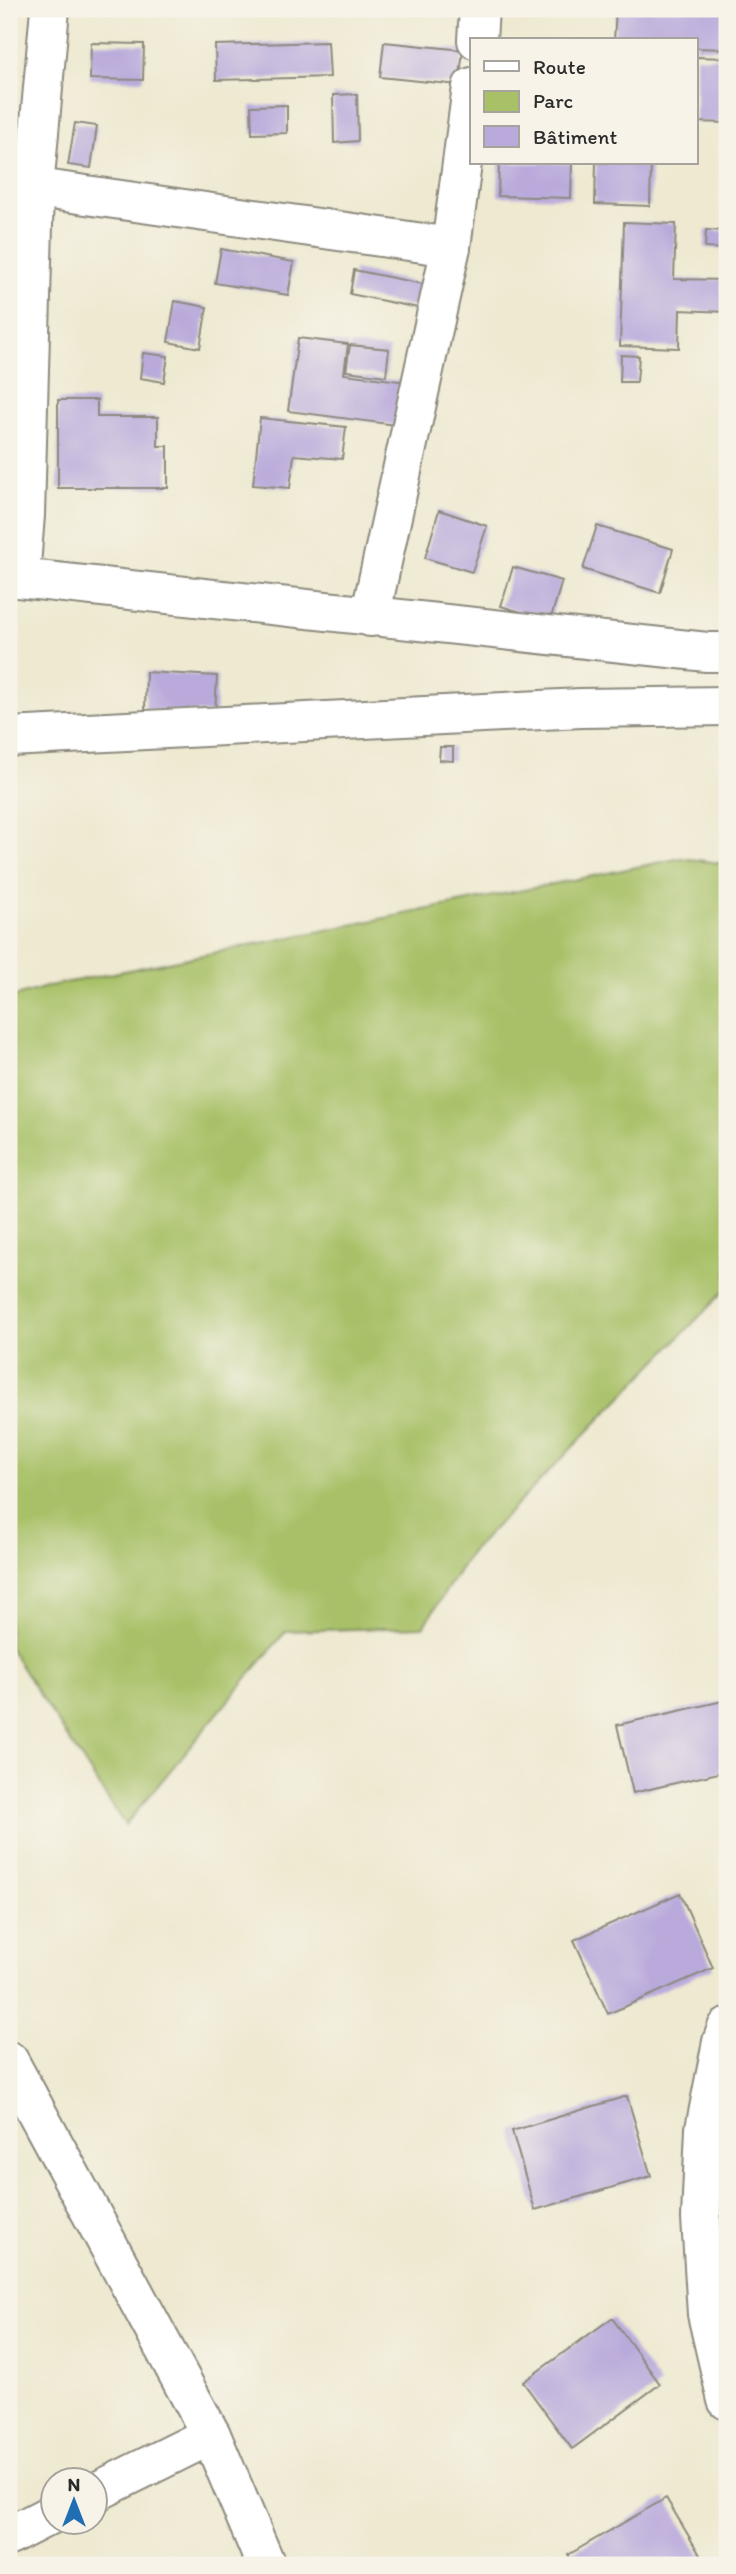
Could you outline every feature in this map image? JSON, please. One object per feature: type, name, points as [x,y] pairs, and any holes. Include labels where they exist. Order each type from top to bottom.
[{"type":"street","points":[[50,9],[21,187],[25,515],[14,578],[727,652]]},
{"type":"street","points":[[477,38],[479,9]]},
{"type":"street","points":[[370,617],[452,247],[470,102]]},
{"type":"street","points":[[21,187],[452,247]]},
{"type":"street","points":[[9,737],[581,708],[727,706]]},
{"type":"street","points":[[727,2028],[705,2129],[701,2218],[707,2314],[727,2400]]},
{"type":"street","points":[[9,2061],[211,2435],[264,2565]]},
{"type":"street","points":[[108,2486],[211,2435]]},
{"type":"street","points":[[9,2536],[38,2521]]},
{"type":"green space","points":[[681,858],[727,864],[727,1288],[470,1553],[423,1627],[286,1631],[125,1825],[9,1648],[9,998],[50,986]]},
{"type":"building","points":[[616,9],[727,9],[727,49],[698,48],[698,38],[614,38]]},
{"type":"building","points":[[328,42],[330,77],[216,80],[215,45]]},
{"type":"building","points":[[384,42],[463,50],[459,85],[380,77]]},
{"type":"building","points":[[91,43],[144,44],[143,80],[90,79]]},
{"type":"building","points":[[698,57],[727,58],[727,123],[698,122]]},
{"type":"building","points":[[357,94],[358,141],[334,143],[333,95]]},
{"type":"building","points":[[287,105],[287,133],[252,134],[251,106]]},
{"type":"building","points":[[75,123],[97,126],[91,168],[68,165]]},
{"type":"building","points":[[499,164],[572,164],[571,198],[498,196]]},
{"type":"building","points":[[596,164],[651,164],[650,206],[595,204]]},
{"type":"building","points":[[624,222],[676,224],[674,279],[727,280],[727,312],[680,310],[679,348],[620,346]]},
{"type":"building","points":[[706,230],[727,231],[727,249],[705,248]]},
{"type":"building","points":[[221,249],[294,262],[288,295],[215,283]]},
{"type":"building","points":[[354,270],[428,285],[423,309],[350,294]]},
{"type":"building","points":[[175,301],[207,307],[200,348],[168,342]]},
{"type":"building","points":[[298,338],[348,344],[344,374],[408,382],[403,426],[288,411]]},
{"type":"building","points":[[350,345],[389,349],[386,376],[346,371]]},
{"type":"building","points":[[143,353],[168,356],[164,382],[140,378]]},
{"type":"building","points":[[621,355],[639,356],[637,382],[620,382]]},
{"type":"building","points":[[58,400],[97,400],[97,417],[158,417],[158,446],[168,446],[168,488],[58,488]]},
{"type":"building","points":[[260,418],[346,427],[342,459],[294,455],[290,488],[253,485]]},
{"type":"building","points":[[439,510],[487,526],[472,572],[425,558]]},
{"type":"building","points":[[597,526],[673,549],[660,593],[583,569]]},
{"type":"building","points":[[723,562],[727,562],[727,580],[722,579]]},
{"type":"building","points":[[513,567],[562,581],[550,621],[501,606]]},
{"type":"building","points":[[146,672],[217,676],[215,713],[145,710]]},
{"type":"building","points":[[440,747],[453,747],[453,761],[439,760]]},
{"type":"building","points":[[727,1700],[727,1771],[633,1793],[617,1725]]},
{"type":"building","points":[[680,1893],[713,1968],[608,2014],[574,1940]]},
{"type":"building","points":[[627,2096],[651,2176],[535,2210],[512,2131]]},
{"type":"building","points":[[612,2318],[660,2384],[572,2449],[523,2382]]},
{"type":"building","points":[[666,2498],[706,2565],[574,2565],[568,2555]]}]
